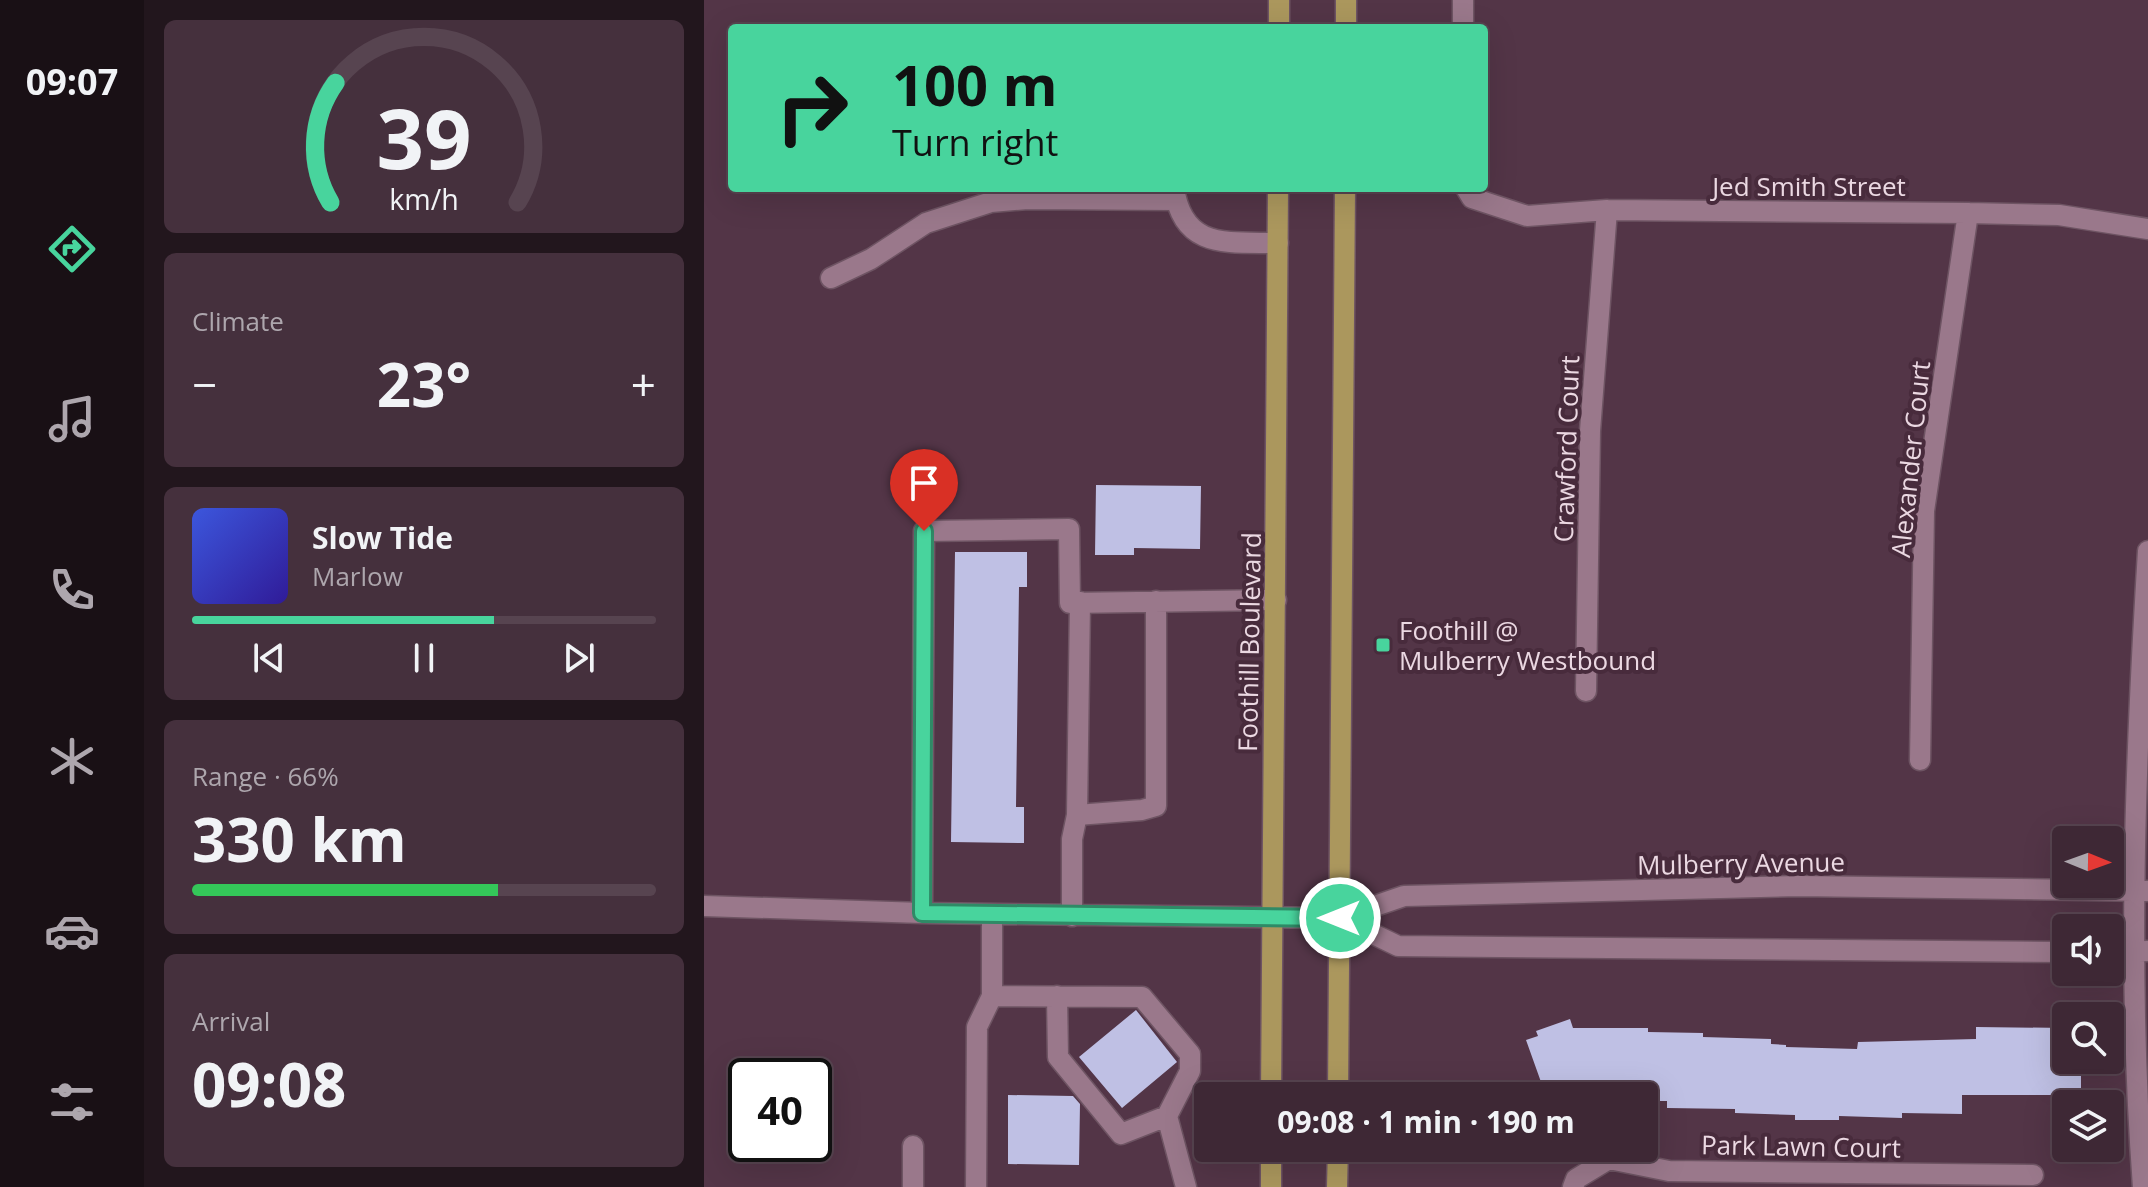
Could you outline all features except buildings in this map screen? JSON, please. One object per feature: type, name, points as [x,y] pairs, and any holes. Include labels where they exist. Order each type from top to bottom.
[{"type":"main road","points":[[1279,0],[1279,24]]},
{"type":"main road","points":[[1346,0],[1346,24]]},
{"type":"main road","name":"Foothill Boulevard","points":[[1271,1082],[1278,192]]},
{"type":"main road","points":[[1338,1082],[1345,192]]},
{"type":"main road","points":[[1271,1162],[1271,1187]]},
{"type":"main road","points":[[1337,1187],[1338,1162]]},
{"type":"street","points":[[1463,0],[1463,24]]},
{"type":"street","name":"Jed Smith Street","points":[[1469,193],[1527,216],[1607,210],[1968,213],[2059,215],[2148,229]]},
{"type":"street","points":[[831,278],[871,259],[926,223],[991,202],[1028,199],[1174,194],[1183,223],[1197,235],[1215,240],[1278,243]]},
{"type":"street","name":"Crawford Court","points":[[1586,691],[1590,431],[1607,210]]},
{"type":"street","name":"Alexander Court","points":[[1920,760],[1924,511],[1968,213]]},
{"type":"street","points":[[922,913],[924,531],[1069,529],[1070,603],[1276,600]]},
{"type":"street","points":[[2143,1187],[2136,1069],[2148,551]]},
{"type":"street","points":[[1077,815],[1156,806],[1156,601]]},
{"type":"street","points":[[1072,916],[1072,839],[1077,815],[1080,602]]},
{"type":"street","name":"Mulberry Avenue","points":[[704,906],[1273,919],[1340,918],[1404,896],[1799,886],[2141,891]]},
{"type":"street","points":[[976,1187],[977,1027],[992,996],[992,914]]},
{"type":"street","name":"Mulberry Avenue","points":[[1340,918],[1398,946],[2052,952]]},
{"type":"street","points":[[992,996],[1057,996],[1142,997],[1190,1054],[1190,1071],[1167,1116],[1121,1134],[1058,1057],[1057,996]]},
{"type":"street","points":[[1167,1116],[1186,1187]]},
{"type":"street","points":[[913,1146],[913,1187]]},
{"type":"street","name":"Park Lawn Court","points":[[1574,1183],[1609,1159],[1669,1171],[2033,1175]]},
{"type":"place","name":"Foothill @ Mulberry Westbound","points":[[1383,645]]},
{"type":"route","points":[[924,531],[922,913],[1340,918]]}]
